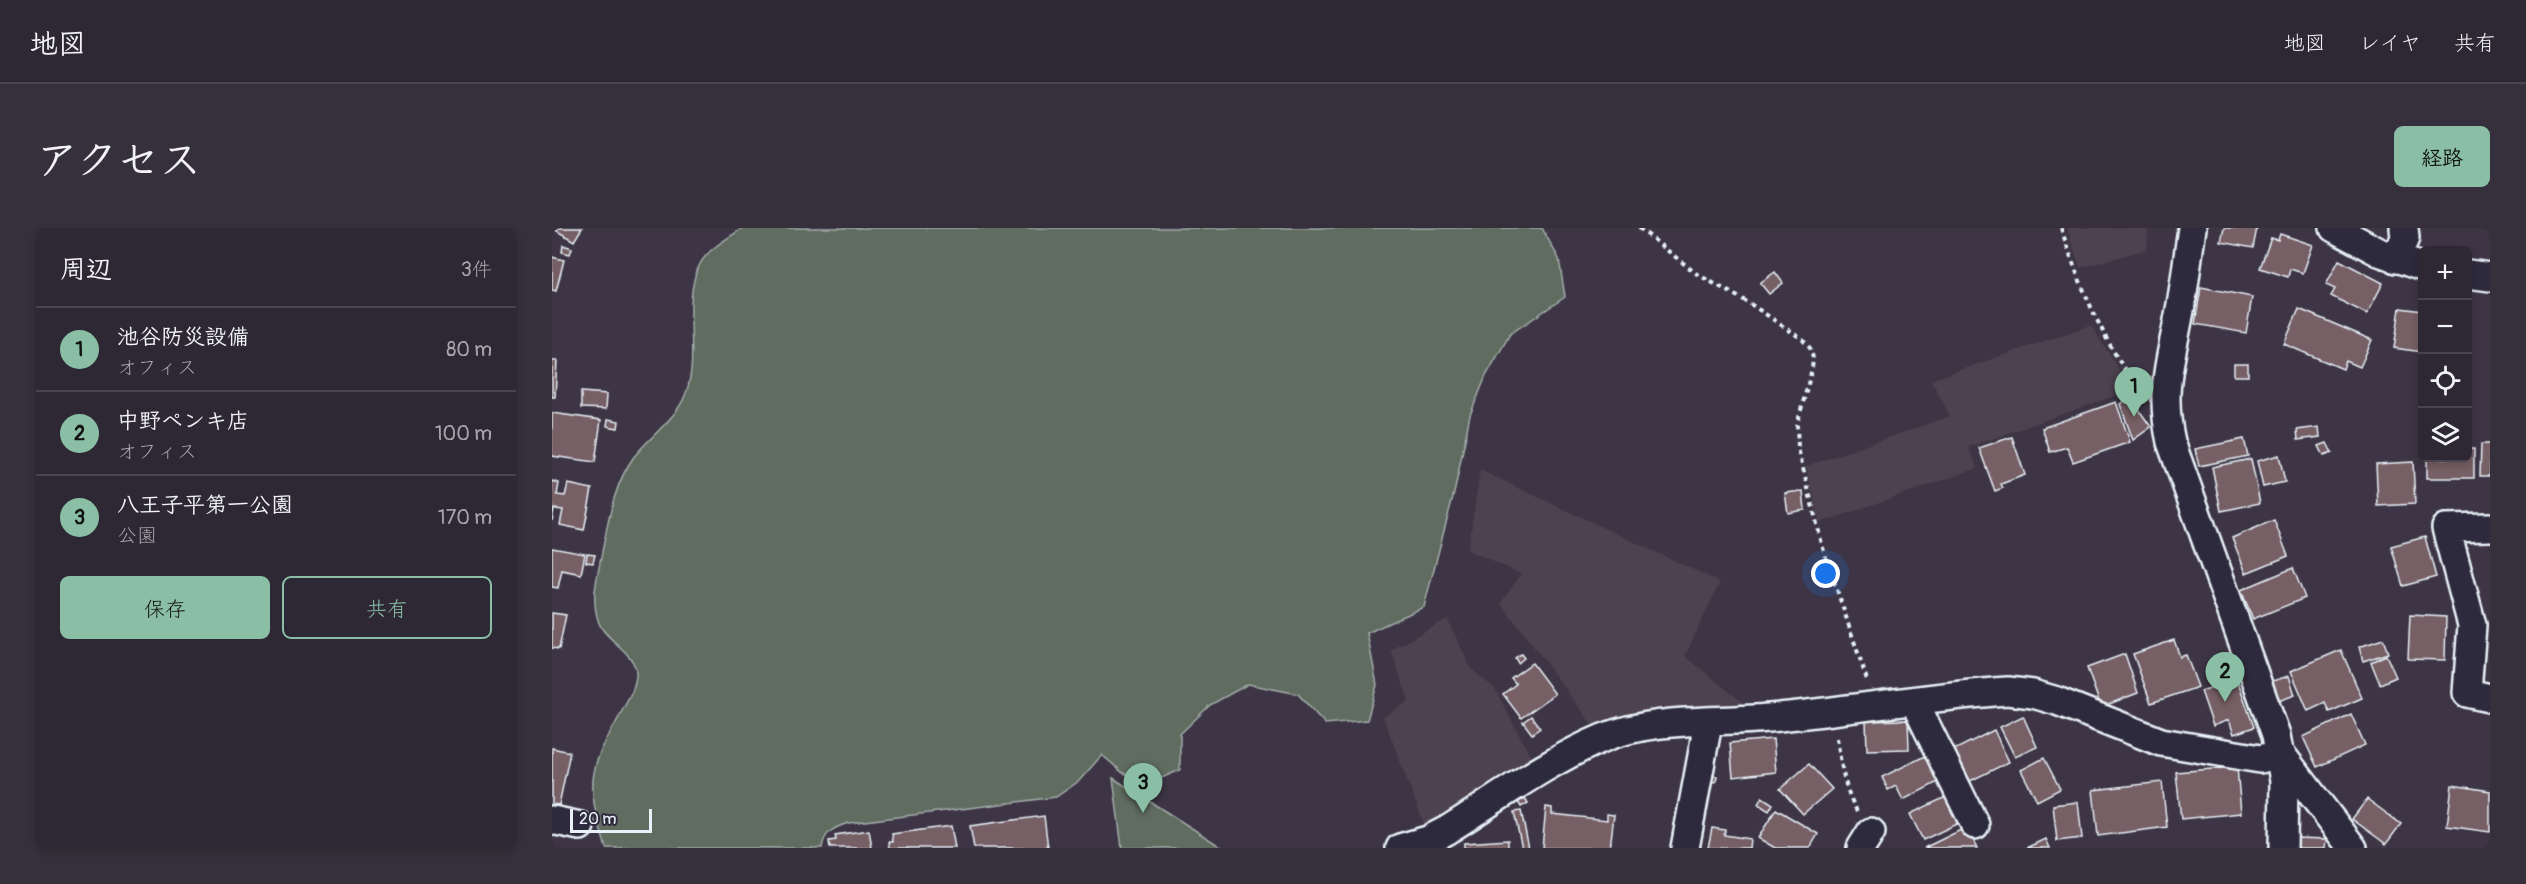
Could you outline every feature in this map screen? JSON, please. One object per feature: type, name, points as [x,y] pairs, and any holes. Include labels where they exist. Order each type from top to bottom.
[{"type":"street","points":[[2192,228],[2180,311],[2167,374],[2166,420],[2171,442],[2281,753],[2284,781],[2283,848]]},
{"type":"street","points":[[2334,228],[2396,259],[2418,266]]},
{"type":"street","points":[[2396,259],[2404,238],[2404,228]]},
{"type":"street","points":[[2472,275],[2490,277]]},
{"type":"street","points":[[2490,527],[2446,528],[2472,624],[2467,693],[2490,698]]},
{"type":"street","points":[[1400,848],[1428,840],[1447,830],[1572,752],[1605,737],[1639,728],[1772,718],[2008,691],[2033,694],[2161,742],[2260,759],[2281,753]]},
{"type":"street","points":[[1918,700],[1919,711],[1975,825]]},
{"type":"street","points":[[1685,848],[1706,734],[1706,722]]},
{"type":"street","points":[[2281,753],[2353,848]]},
{"type":"street","points":[[552,820],[580,826]]},
{"type":"path","points":[[1639,228],[1697,274],[1749,303],[1802,339],[1810,348],[1813,358],[1812,369],[1797,425],[1798,448],[1823,548],[1876,706]]},
{"type":"path","points":[[2061,228],[2074,270],[2100,328],[2142,393],[2166,420]]},
{"type":"path","points":[[1833,711],[1843,775],[1863,821],[1866,840]]},
{"type":"shaded area","points":[[2067,228],[2148,228],[2147,249],[2080,268]]},
{"type":"shaded area","points":[[2091,325],[2132,390],[1968,447],[1978,468],[1820,523],[1806,466],[1950,416],[1931,380]]},
{"type":"shaded area","points":[[1480,470],[1720,582],[1685,656],[1752,710],[1596,730],[1501,603],[1521,574],[1468,550]]},
{"type":"shaded area","points":[[1447,619],[1472,670],[1494,688],[1535,763],[1426,829],[1383,717],[1409,701],[1391,650]]},
{"type":"green space","points":[[743,228],[1542,228],[1559,259],[1565,297],[1510,334],[1486,376],[1470,415],[1455,489],[1424,607],[1367,633],[1377,685],[1367,720],[1325,724],[1298,694],[1248,684],[1210,705],[1180,734],[1180,770],[1148,784],[1123,773],[1102,755],[1079,781],[1056,797],[849,823],[831,831],[825,838],[822,848],[606,848],[594,801],[594,773],[601,751],[636,679],[632,660],[605,633],[596,610],[596,582],[610,515],[616,492],[626,469],[633,458],[678,408],[689,384],[692,350],[691,298],[699,266],[712,249]]},
{"type":"green space","points":[[1113,778],[1223,848],[1122,848]]},
{"type":"building","points":[[552,228],[582,228],[574,241]]},
{"type":"building","points":[[2224,228],[2257,228],[2253,248],[2221,242]]},
{"type":"building","points":[[2280,234],[2313,245],[2303,273],[2290,269],[2288,277],[2260,268],[2271,238],[2278,240]]},
{"type":"building","points":[[563,245],[572,248],[570,254],[562,252]]},
{"type":"building","points":[[552,257],[564,260],[556,291],[552,290]]},
{"type":"building","points":[[2339,260],[2383,283],[2367,314],[2331,296],[2335,289],[2326,285]]},
{"type":"building","points":[[1775,272],[1783,283],[1769,294],[1760,283]]},
{"type":"building","points":[[2201,287],[2252,297],[2246,333],[2195,324]]},
{"type":"building","points":[[2400,308],[2418,310],[2418,351],[2394,348]]},
{"type":"building","points":[[2299,309],[2372,340],[2360,367],[2346,361],[2343,369],[2284,344]]},
{"type":"building","points":[[552,361],[557,361],[555,397],[552,397]]},
{"type":"building","points":[[2234,364],[2248,364],[2248,376],[2234,376]]},
{"type":"building","points":[[581,392],[607,394],[606,409],[581,408]]},
{"type":"building","points":[[2130,397],[2151,427],[2133,440],[2120,404]]},
{"type":"building","points":[[2116,402],[2130,442],[2073,462],[2067,447],[2050,452],[2042,428]]},
{"type":"building","points":[[552,413],[601,420],[595,462],[552,456]]},
{"type":"building","points":[[608,419],[619,421],[618,428],[607,426]]},
{"type":"building","points":[[2319,427],[2320,437],[2298,440],[2297,430]]},
{"type":"building","points":[[2012,437],[2025,475],[2001,484],[2003,488],[1995,491],[1979,448]]},
{"type":"building","points":[[2244,439],[2248,456],[2199,466],[2195,449]]},
{"type":"building","points":[[2327,443],[2332,453],[2324,456],[2319,446]]},
{"type":"building","points":[[2481,444],[2490,444],[2490,476],[2480,476]]},
{"type":"building","points":[[2472,449],[2474,449],[2474,478],[2427,478],[2427,462],[2472,462]]},
{"type":"building","points":[[2279,455],[2285,482],[2263,487],[2257,461]]},
{"type":"building","points":[[2251,459],[2260,503],[2221,511],[2212,467]]},
{"type":"building","points":[[2413,462],[2415,504],[2378,506],[2376,464]]},
{"type":"building","points":[[552,481],[559,483],[557,495],[565,496],[568,484],[592,489],[584,530],[560,525],[563,510],[554,509],[552,521]]},
{"type":"building","points":[[1803,491],[1805,510],[1788,513],[1785,493]]},
{"type":"building","points":[[2274,520],[2288,556],[2246,573],[2232,538]]},
{"type":"building","points":[[2425,537],[2436,577],[2403,586],[2391,546]]},
{"type":"building","points":[[552,548],[585,554],[581,574],[562,570],[558,588],[552,587]]},
{"type":"building","points":[[587,554],[595,555],[593,563],[586,562]]},
{"type":"building","points":[[2293,568],[2305,598],[2253,619],[2241,590]]},
{"type":"building","points":[[552,613],[566,615],[559,649],[552,648]]},
{"type":"building","points":[[2410,615],[2446,617],[2445,660],[2408,659]]},
{"type":"building","points":[[2383,639],[2388,653],[2363,661],[2359,647]]},
{"type":"building","points":[[2174,640],[2180,657],[2186,655],[2198,687],[2151,703],[2133,654]]},
{"type":"building","points":[[2341,650],[2362,698],[2329,712],[2325,703],[2308,711],[2291,671]]},
{"type":"building","points":[[1521,654],[1524,658],[1518,663],[1515,658]]},
{"type":"building","points":[[2125,654],[2138,693],[2101,707],[2087,668]]},
{"type":"building","points":[[2386,655],[2396,677],[2380,684],[2371,662]]},
{"type":"building","points":[[1532,663],[1555,694],[1521,718],[1503,694],[1516,684],[1511,678]]},
{"type":"building","points":[[2289,676],[2295,695],[2273,703],[2266,683]]},
{"type":"building","points":[[2237,679],[2254,727],[2234,734],[2229,720],[2213,726],[2201,691]]},
{"type":"building","points":[[2351,714],[2365,745],[2317,767],[2303,737]]},
{"type":"building","points":[[1531,716],[1540,728],[1532,734],[1523,722]]},
{"type":"building","points":[[2023,716],[2037,747],[2015,757],[2000,727]]},
{"type":"building","points":[[1908,720],[1909,749],[1867,750],[1866,721]]},
{"type":"building","points":[[1994,730],[2009,762],[1966,783],[1950,752]]},
{"type":"building","points":[[1773,739],[1776,772],[1733,777],[1730,743]]},
{"type":"building","points":[[552,748],[570,752],[559,805],[552,804]]},
{"type":"building","points":[[1927,755],[1940,781],[1903,800],[1896,786],[1888,790],[1882,777]]},
{"type":"building","points":[[2044,758],[2060,789],[2037,801],[2021,770]]},
{"type":"building","points":[[1809,764],[1832,789],[1803,814],[1780,789]]},
{"type":"building","points":[[2237,767],[2241,813],[2181,819],[2176,772]]},
{"type":"building","points":[[1711,775],[1717,776],[1716,782],[1710,781]]},
{"type":"building","points":[[2162,782],[2167,827],[2098,836],[2093,790]]},
{"type":"building","points":[[2452,785],[2490,791],[2490,832],[2447,826]]},
{"type":"building","points":[[1952,794],[1965,820],[1923,840],[1910,814]]},
{"type":"building","points":[[1762,797],[1773,804],[1769,811],[1758,804]]},
{"type":"building","points":[[1525,798],[1528,803],[1521,807],[1518,802]]},
{"type":"building","points":[[2367,799],[2401,824],[2386,844],[2352,819]]},
{"type":"building","points":[[2078,802],[2082,838],[2057,841],[2053,805]]},
{"type":"building","points":[[1546,807],[1552,808],[1552,814],[1607,820],[1607,814],[1614,815],[1610,848],[1542,848]]},
{"type":"building","points":[[1776,809],[1818,834],[1810,848],[1775,848],[1758,838]]},
{"type":"building","points":[[1521,811],[1529,848],[1522,848],[1514,812]]},
{"type":"building","points":[[1044,816],[1048,848],[974,848],[970,826]]},
{"type":"building","points":[[951,826],[955,848],[890,848],[889,842],[893,842],[892,834]]},
{"type":"building","points":[[1967,827],[1977,848],[1924,848]]},
{"type":"building","points":[[1712,828],[1725,830],[1724,835],[1750,839],[1749,848],[1708,848]]},
{"type":"building","points":[[869,830],[872,848],[830,848],[829,841],[836,840],[835,835]]},
{"type":"building","points":[[2296,838],[2327,839],[2326,848],[2296,848]]},
{"type":"building","points":[[2046,839],[2050,848],[2027,848]]},
{"type":"building","points":[[1508,840],[1508,848],[1464,848],[1464,843]]},
{"type":"place","name":"池谷防災設備","points":[[2134,417]]},
{"type":"place","name":"中野ペンキ店","points":[[2225,702]]},
{"type":"place","name":"八王子平第一公園","points":[[1143,813]]}]
